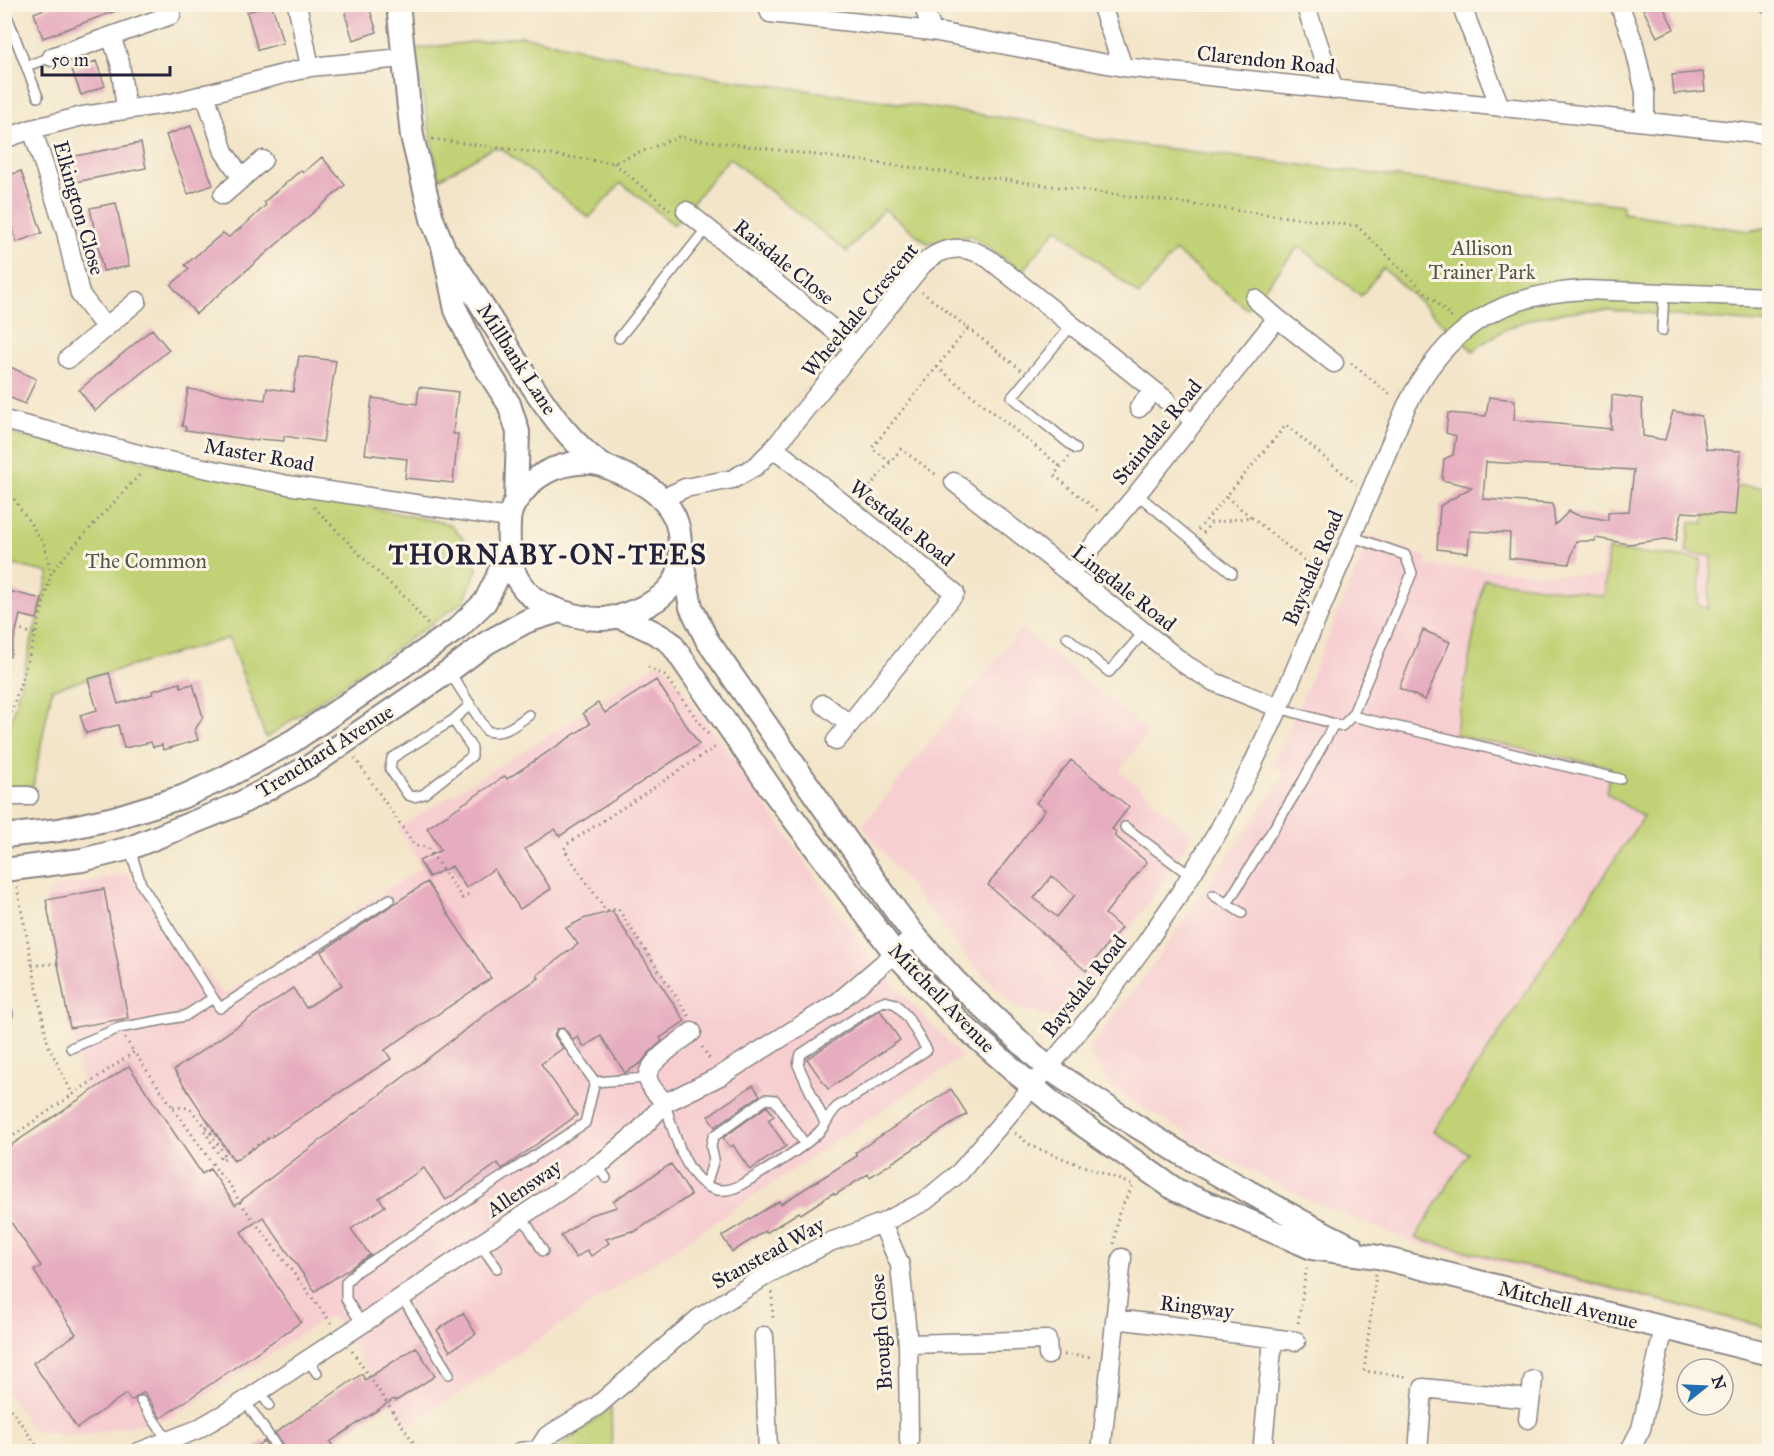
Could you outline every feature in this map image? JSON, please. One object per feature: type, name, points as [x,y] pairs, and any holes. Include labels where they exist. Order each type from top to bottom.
[{"type":"street","points":[[297,4],[310,66]]},
{"type":"street","name":"Millbank Lane","points":[[398,4],[412,136],[432,219],[443,246],[456,310],[476,352],[509,404],[518,432],[512,509]]},
{"type":"street","name":"Clarendon Road","points":[[767,4],[770,13],[932,31],[1123,67],[1770,135]]},
{"type":"street","points":[[923,4],[932,31]]},
{"type":"street","points":[[1101,4],[1123,67]]},
{"type":"street","points":[[1305,4],[1334,90]]},
{"type":"street","points":[[1461,4],[1500,107]]},
{"type":"street","points":[[1619,4],[1633,41],[1645,92],[1645,121]]},
{"type":"street","points":[[52,57],[171,15]]},
{"type":"street","points":[[111,36],[120,63],[126,109]]},
{"type":"street","points":[[4,139],[83,116],[172,103],[310,66],[402,58]]},
{"type":"street","points":[[205,94],[224,152],[242,178]]},
{"type":"street","name":"Elkington Close","points":[[32,129],[66,231],[80,294],[105,327]]},
{"type":"street","points":[[223,195],[263,160]]},
{"type":"street","name":"Raisdale Close","points":[[686,211],[855,347]]},
{"type":"street","name":"Millbank Lane","points":[[443,246],[561,428],[579,448],[600,464]]},
{"type":"street","name":"Wheeldale Crescent","points":[[662,499],[685,488],[733,479],[756,466],[774,448],[909,281],[935,254],[956,248],[975,251],[989,259],[1160,395]]},
{"type":"street","name":"Baysdale Road","points":[[1032,1086],[1144,946],[1191,876],[1240,789],[1279,708],[1406,406],[1419,379],[1438,353],[1486,314],[1505,305],[1550,293],[1585,290],[1770,297]]},
{"type":"street","points":[[1255,299],[1334,363]]},
{"type":"street","points":[[68,359],[137,301]]},
{"type":"street","name":"Staindale Road","points":[[1071,573],[1277,318]]},
{"type":"street","points":[[1139,408],[1160,395],[1193,422]]},
{"type":"street","name":"Master Road","points":[[4,420],[154,458],[301,487],[512,509]]},
{"type":"street","name":"Westdale Road","points":[[774,448],[955,593],[836,741]]},
{"type":"street","name":"Mitchell Avenue","points":[[682,561],[673,585],[646,607],[618,617],[600,620],[559,611],[542,604],[528,593],[511,568],[508,547],[512,509],[534,481],[553,469],[576,463],[600,464],[641,482],[655,491],[673,514],[679,530],[690,607],[707,640],[915,936],[955,981],[1048,1068],[1133,1124],[1185,1156],[1304,1222],[1373,1255]]},
{"type":"street","name":"Lingdale Road","points":[[954,482],[1186,666],[1214,682],[1279,708]]},
{"type":"street","name":"Trenchard Avenue","points":[[4,836],[58,830],[114,818],[182,797],[225,778],[293,741],[457,629],[485,602],[497,578],[508,547]]},
{"type":"street","name":"Trenchard Avenue","points":[[10,877],[130,848],[266,791],[310,766],[498,637],[527,621],[559,611]]},
{"type":"street","name":"Mitchell Avenue","points":[[618,617],[649,630],[671,643],[772,790],[894,952],[960,1023],[1056,1106],[1176,1190],[1312,1248],[1373,1255],[1770,1354]]},
{"type":"street","points":[[823,704],[849,724]]},
{"type":"street","points":[[293,741],[310,766]]},
{"type":"street","points":[[4,796],[29,796]]},
{"type":"street","name":"Allensway","points":[[139,1452],[196,1430],[258,1399],[312,1366],[342,1338],[480,1244],[522,1216],[601,1172],[665,1103],[720,1076],[837,1003],[915,936]]},
{"type":"street","points":[[665,1103],[651,1087],[647,1078],[649,1069],[693,1032]]},
{"type":"street","name":"Stanstead Way","points":[[532,1451],[547,1436],[597,1406],[699,1318],[770,1273],[830,1242],[882,1223],[925,1201],[960,1172],[1032,1086]]},
{"type":"street","name":"Brough Close","points":[[882,1223],[900,1265],[908,1344],[909,1441]]},
{"type":"street","points":[[1101,1452],[1122,1258]]},
{"type":"street","name":"Ringway","points":[[1115,1319],[1296,1341]]},
{"type":"street","points":[[1629,1452],[1641,1429],[1664,1329]]},
{"type":"street","points":[[764,1336],[768,1452]]},
{"type":"street","points":[[1263,1443],[1273,1339]]},
{"type":"street","points":[[908,1344],[1047,1340],[1048,1355]]},
{"type":"street","points":[[1528,1419],[1533,1380]]},
{"type":"street","points":[[1418,1452],[1423,1388],[1530,1399]]},
{"type":"lane","points":[[4,17],[8,16],[38,97]]},
{"type":"lane","points":[[26,66],[52,57]]},
{"type":"lane","points":[[619,338],[706,228]]},
{"type":"lane","points":[[1662,332],[1664,292]]},
{"type":"lane","points":[[1071,326],[1012,397],[1076,449]]},
{"type":"lane","points":[[1137,494],[1232,573]]},
{"type":"lane","points":[[1279,708],[1342,726],[1352,716],[1412,573],[1405,555],[1350,536]]},
{"type":"lane","points":[[1067,638],[1109,672],[1144,632]]},
{"type":"lane","points":[[449,671],[488,731],[496,734],[507,730],[529,715]]},
{"type":"lane","points":[[453,720],[472,748],[472,756],[424,794],[414,797],[408,795],[390,769],[392,759],[453,720],[470,705]]},
{"type":"lane","points":[[1352,716],[1620,779]]},
{"type":"lane","points":[[1227,904],[1303,782],[1334,724]]},
{"type":"lane","points":[[1125,827],[1191,876]]},
{"type":"lane","points":[[130,848],[141,884],[220,1008],[390,898]]},
{"type":"lane","points":[[1213,895],[1242,913]]},
{"type":"lane","points":[[71,1048],[119,1028],[185,1016],[213,998]]},
{"type":"lane","points":[[4,1002],[8,1014],[4,1024]]},
{"type":"lane","points":[[665,1103],[674,1134],[695,1177],[714,1190],[731,1189],[745,1182],[821,1130],[837,1107],[927,1050],[896,1004],[884,1002],[801,1054],[798,1065],[825,1123]]},
{"type":"lane","points":[[362,1324],[346,1299],[346,1282],[357,1271],[585,1123],[595,1082],[561,1034]]},
{"type":"lane","points":[[595,1082],[647,1078]]},
{"type":"lane","points":[[706,1185],[714,1159],[711,1147],[713,1137],[766,1099],[775,1100],[804,1143]]},
{"type":"lane","points":[[522,1216],[543,1251]]},
{"type":"lane","points":[[480,1244],[496,1268]]},
{"type":"lane","points":[[402,1298],[449,1374]]},
{"type":"lane","points":[[258,1399],[280,1452]]},
{"type":"lane","points":[[141,1401],[168,1442]]},
{"type":"path","points":[[412,136],[614,163],[678,138],[1357,226],[1464,330]]},
{"type":"path","points":[[614,163],[681,219],[686,211]]},
{"type":"path","points":[[909,281],[1029,377]]},
{"type":"path","points":[[890,462],[872,448],[968,328]]},
{"type":"path","points":[[1334,363],[1341,356],[1406,406]]},
{"type":"path","points":[[937,367],[1061,467]]},
{"type":"path","points":[[1193,541],[1286,425],[1368,494]]},
{"type":"path","points":[[850,510],[901,448],[933,474],[954,482]]},
{"type":"path","points":[[1076,449],[1054,476],[1112,523]]},
{"type":"path","points":[[4,736],[36,634],[51,573],[69,550],[154,458]]},
{"type":"path","points":[[4,484],[44,543],[51,573]]},
{"type":"path","points":[[301,487],[314,507],[422,615],[440,641]]},
{"type":"path","points":[[1226,497],[1332,583]]},
{"type":"path","points":[[1193,541],[1211,523],[1251,517]]},
{"type":"path","points":[[4,626],[36,634]]},
{"type":"path","points":[[648,667],[665,676],[710,737]]},
{"type":"path","points":[[344,742],[415,846],[427,847],[462,898],[470,893]]},
{"type":"path","points":[[720,1076],[693,1032],[690,1018],[618,909],[606,911],[564,849],[569,843],[716,745],[723,754]]},
{"type":"path","points":[[10,877],[32,966],[48,1046],[73,1095]]},
{"type":"path","points":[[32,966],[57,963]]},
{"type":"path","points":[[4,1142],[134,1052],[219,1173],[342,1338],[420,1452]]},
{"type":"path","points":[[172,1107],[189,1108],[211,1133],[226,1157],[222,1160],[204,1130],[209,1123],[234,1161],[277,1132]]},
{"type":"path","points":[[1001,1123],[1033,1147]]},
{"type":"path","points":[[1114,1171],[1133,1185],[1119,1212],[1112,1256],[1122,1258]]},
{"type":"path","points":[[1373,1255],[1364,1371],[1404,1376],[1423,1388]]},
{"type":"path","points":[[1296,1341],[1308,1260]]},
{"type":"path","points":[[764,1336],[774,1336],[770,1273]]},
{"type":"path","points":[[1048,1355],[1111,1357]]},
{"type":"path","points":[[4,1399],[41,1452]]},
{"type":"shaded area","points":[[1769,488],[1769,1329],[1412,1242],[1311,1201],[1188,1139],[1190,1135],[1108,1086],[1089,1051],[1095,1040],[1141,982],[1285,774],[1271,766],[1362,557],[1367,535],[1427,557],[1427,566],[1601,577],[1603,550],[1691,556],[1758,519]]},
{"type":"shaded area","points":[[1021,629],[1149,732],[1119,771],[1150,795],[1148,798],[1192,834],[1159,888],[1061,1019],[1017,1009],[967,958],[862,826]]},
{"type":"shaded area","points":[[661,661],[733,758],[878,967],[962,1057],[408,1427],[331,1315],[173,1417],[80,1436],[33,1431],[5,1389],[4,1227],[8,1224],[5,1218],[5,1150],[84,1096],[46,900],[52,888],[128,874],[223,995],[422,867],[398,828],[556,731]]},
{"type":"green space","name":"Allison Trainer Park","points":[[522,36],[713,77],[1033,122],[1092,139],[1623,205],[1623,213],[1749,231],[1769,227],[1769,324],[1608,310],[1581,310],[1529,320],[1500,332],[1473,351],[1383,268],[1361,296],[1299,246],[1247,309],[1175,251],[1139,295],[1057,228],[1022,271],[971,236],[927,243],[884,209],[847,252],[729,158],[674,225],[621,183],[589,218],[502,149],[492,148],[439,179],[414,49]]},
{"type":"green space","name":"The Common","points":[[5,433],[450,524],[469,545],[477,569],[464,601],[266,738],[229,638],[52,689],[33,786],[5,787],[5,745],[49,573],[5,563]]},
{"type":"green space","points":[[1738,486],[1769,487],[1769,1328],[1415,1238],[1468,1153],[1434,1131],[1643,817],[1606,793],[1611,767],[1455,735],[1484,579],[1604,596],[1608,550],[1701,559],[1698,605],[1708,609],[1712,556],[1686,553],[1690,522],[1704,523],[1705,513]]},
{"type":"green space","points":[[611,1407],[612,1451],[554,1451]]},
{"type":"building","points":[[57,4],[126,4],[126,7],[43,38],[34,13]]},
{"type":"building","points":[[344,4],[368,4],[377,32],[353,40]]},
{"type":"building","points":[[1653,4],[1662,4],[1674,29],[1657,37],[1643,9]]},
{"type":"building","points":[[272,5],[283,43],[258,50],[247,12]]},
{"type":"building","points":[[96,61],[105,86],[81,95],[72,70]]},
{"type":"building","points":[[1703,72],[1705,91],[1674,94],[1672,75]]},
{"type":"building","points":[[191,126],[213,185],[188,194],[166,135]]},
{"type":"building","points":[[141,143],[146,168],[70,183],[65,158]]},
{"type":"building","points":[[322,157],[345,185],[196,314],[171,285],[189,269],[185,265],[223,233],[229,237],[248,222],[266,205],[264,202],[301,170],[303,173]]},
{"type":"building","points":[[21,171],[42,233],[17,242],[4,205],[4,177]]},
{"type":"building","points":[[116,203],[129,266],[103,271],[90,208]]},
{"type":"building","points":[[152,329],[169,350],[95,411],[79,390]]},
{"type":"building","points":[[299,356],[336,361],[323,442],[284,436],[284,441],[258,439],[258,441],[185,430],[186,427],[182,426],[188,389],[265,400],[267,388],[293,392]]},
{"type":"building","points":[[4,364],[36,379],[25,404],[4,395]]},
{"type":"building","points":[[419,387],[458,392],[453,434],[458,434],[453,483],[405,478],[407,459],[365,454],[372,398],[417,404]]},
{"type":"building","points":[[1612,395],[1642,399],[1643,436],[1665,440],[1673,411],[1701,416],[1706,449],[1741,451],[1735,515],[1682,512],[1676,541],[1665,539],[1629,544],[1596,538],[1595,541],[1576,541],[1569,564],[1509,558],[1510,533],[1470,531],[1468,553],[1437,549],[1440,506],[1472,487],[1442,480],[1444,459],[1453,455],[1456,436],[1446,433],[1448,413],[1486,416],[1489,397],[1515,400],[1514,420],[1611,429]],"holes":[[[1486,462],[1634,470],[1629,511],[1608,512],[1608,520],[1577,515],[1569,511],[1555,525],[1553,504],[1483,499]]]},
{"type":"building","points":[[4,590],[42,599],[37,619],[20,615],[10,657],[4,656]]},
{"type":"building","points":[[1423,630],[1450,642],[1425,700],[1399,688]]},
{"type":"building","points":[[109,673],[118,704],[180,683],[181,687],[193,684],[203,717],[195,730],[198,740],[163,750],[162,745],[153,747],[151,742],[124,748],[118,725],[86,733],[80,715],[97,710],[88,679]]},
{"type":"building","points":[[656,680],[699,744],[560,836],[555,829],[525,849],[551,889],[520,909],[494,869],[466,888],[452,866],[429,877],[419,861],[441,850],[427,828],[505,776],[507,779],[590,724],[583,713],[598,703],[605,713]]},
{"type":"building","points":[[1071,760],[1129,807],[1112,829],[1116,832],[1114,835],[1147,862],[1105,914],[1121,928],[1086,971],[988,885],[1045,810],[1036,803]],"holes":[[[1052,876],[1075,895],[1057,917],[1034,898]]]},
{"type":"building","points":[[427,882],[491,978],[385,1050],[391,1059],[234,1161],[174,1070],[293,988],[306,1008],[342,985],[321,952]]},
{"type":"building","points":[[104,889],[128,1018],[70,1028],[46,900]]},
{"type":"building","points":[[612,911],[685,1021],[660,1038],[662,1041],[641,1063],[625,1073],[601,1036],[584,1047],[578,1037],[573,1040],[564,1028],[557,1029],[554,1035],[563,1048],[541,1064],[577,1115],[502,1169],[498,1163],[446,1200],[424,1168],[379,1198],[385,1206],[351,1229],[370,1255],[315,1291],[263,1217],[241,1232],[301,1322],[161,1418],[144,1392],[131,1401],[126,1394],[77,1428],[33,1363],[76,1334],[34,1271],[41,1266],[4,1212],[4,1150],[129,1066],[202,1174],[210,1169],[235,1205],[498,1005],[539,978],[537,975],[578,944],[566,928],[583,919]]},
{"type":"building","points":[[880,1010],[900,1040],[828,1089],[807,1059]]},
{"type":"building","points":[[753,1085],[760,1095],[715,1127],[708,1116]]},
{"type":"building","points":[[951,1089],[967,1114],[870,1177],[868,1174],[835,1195],[833,1193],[801,1214],[799,1212],[732,1252],[722,1236],[779,1201],[781,1204],[857,1156],[855,1153]]},
{"type":"building","points":[[767,1106],[774,1116],[768,1120],[786,1146],[750,1170],[733,1145],[730,1147],[723,1138]]},
{"type":"building","points":[[671,1164],[691,1195],[633,1233],[632,1231],[606,1239],[609,1243],[591,1256],[587,1250],[576,1258],[561,1236],[590,1215],[617,1207],[613,1201]]},
{"type":"building","points":[[463,1313],[476,1334],[450,1351],[437,1330]]},
{"type":"building","points":[[416,1347],[435,1376],[396,1401],[394,1399],[330,1442],[337,1452],[287,1452],[275,1433],[362,1374],[365,1380]]},
{"type":"building","points":[[264,1441],[271,1452],[248,1452]]},
{"type":"district","name":"THORNABY-ON-TEES","points":[[548,555]]}]
